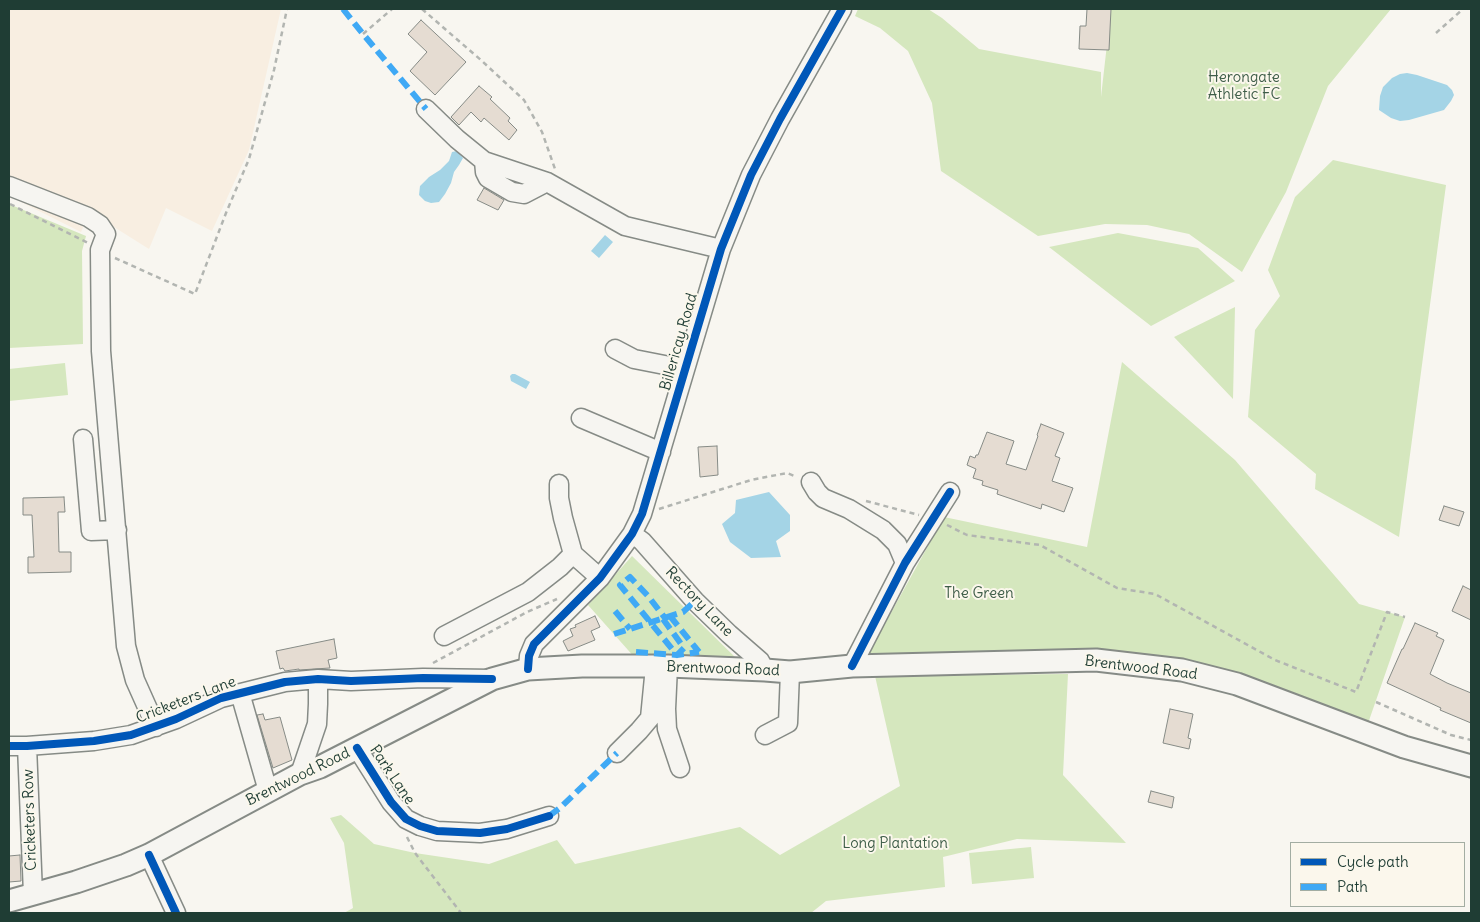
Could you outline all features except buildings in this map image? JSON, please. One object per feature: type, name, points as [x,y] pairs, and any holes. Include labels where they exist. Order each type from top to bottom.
[{"type":"main road","name":"Brentwood Road","points":[[9,901],[118,868],[149,855],[300,774],[320,767],[492,679],[528,668],[582,666],[662,667],[790,672],[852,666],[1096,660],[1182,670],[1237,684],[1404,747],[1471,766]]},
{"type":"street","name":"Billericay Road","points":[[528,668],[529,656],[534,644],[600,578],[632,534],[642,514],[721,249],[751,175],[842,9]]},
{"type":"street","points":[[426,109],[457,139],[484,161],[553,186],[625,226],[721,249]]},
{"type":"street","points":[[9,186],[88,217],[100,225],[106,234],[100,250],[102,350],[126,646],[135,680],[156,727]]},
{"type":"street","points":[[615,349],[634,359],[685,370]]},
{"type":"street","points":[[581,418],[660,452]]},
{"type":"street","points":[[83,439],[90,531],[117,530]]},
{"type":"street","points":[[811,482],[823,498],[849,509],[883,530],[896,544],[905,563]]},
{"type":"street","points":[[559,484],[561,512],[573,554],[600,578]]},
{"type":"street","points":[[852,666],[905,563],[950,492]]},
{"type":"street","name":"Rectory Lane","points":[[632,534],[642,541],[695,601],[760,661],[765,670]]},
{"type":"street","points":[[444,636],[528,592],[560,567],[573,554]]},
{"type":"street","points":[[617,753],[640,731],[650,718],[662,667]]},
{"type":"street","points":[[662,667],[668,729],[680,768]]},
{"type":"street","points":[[765,735],[788,724],[790,672]]},
{"type":"street","points":[[300,774],[317,724],[318,679]]},
{"type":"street","name":"Cricketers Lane","points":[[9,746],[94,741],[131,735],[156,727],[221,698],[285,682],[318,679],[351,681],[492,679]]},
{"type":"street","points":[[240,693],[268,791]]},
{"type":"street","name":"Cricketers Row","points":[[27,746],[32,894]]},
{"type":"street","name":"Park Lane","points":[[358,748],[391,802],[406,819],[420,826],[437,832],[480,833],[507,829],[550,816]]},
{"type":"street","points":[[149,855],[176,913]]},
{"type":"path","points":[[9,203],[118,260],[195,294],[249,159],[274,70],[287,9]]},
{"type":"path","points":[[362,34],[392,9]]},
{"type":"path","points":[[422,9],[482,60],[524,100],[542,132],[555,171],[553,186]]},
{"type":"path","points":[[1436,33],[1463,9]]},
{"type":"path","points":[[642,514],[751,480],[787,473],[811,482]]},
{"type":"path","points":[[865,501],[934,518],[967,536],[1040,545],[1116,588],[1155,594],[1275,660],[1356,692],[1387,612],[1405,617]]},
{"type":"path","points":[[414,679],[416,673],[422,668],[527,612],[562,597]]},
{"type":"path","points":[[1376,702],[1451,735],[1471,740]]},
{"type":"path","points":[[407,836],[415,853],[461,913]]},
{"type":"shaded area","points":[[9,9],[281,9],[249,150],[212,231],[166,208],[149,249],[90,212],[81,232],[9,196]]},
{"type":"green space","name":"Herongate Athletic FC","points":[[858,9],[928,9],[942,18],[979,49],[1101,72],[1101,97],[1111,9],[1391,9],[1328,86],[1286,192],[1242,272],[1189,234],[1147,225],[1105,224],[1038,236],[941,171],[932,103],[908,51],[880,28],[855,16]]},
{"type":"green space","points":[[1333,160],[1446,185],[1399,537],[1315,489],[1316,474],[1248,417],[1255,330],[1280,296],[1268,270],[1295,197]]},
{"type":"green space","points":[[9,204],[86,236],[82,251],[83,344],[9,348]]},
{"type":"green space","points":[[1118,233],[1198,248],[1235,281],[1151,326],[1049,247]]},
{"type":"green space","points":[[1235,307],[1233,399],[1174,337]]},
{"type":"green space","name":"The Green","points":[[1122,362],[1235,460],[1359,604],[1405,617],[1365,732],[1182,670],[861,667],[944,517],[1087,547]]},
{"type":"green space","points":[[65,363],[68,395],[9,401],[9,369]]},
{"type":"green space","points":[[632,556],[736,658],[636,659],[588,605]]},
{"type":"green space","name":"Long Plantation","points":[[1068,674],[1063,775],[1126,843],[1017,839],[943,857],[945,887],[826,901],[811,913],[344,913],[353,908],[344,843],[330,818],[341,815],[374,844],[415,853],[489,864],[557,840],[575,864],[740,827],[780,855],[900,786],[875,676]]},
{"type":"green space","points":[[1031,847],[1034,878],[972,884],[969,853]]},
{"type":"water","points":[[1407,73],[1447,85],[1452,90],[1454,95],[1444,110],[1400,121],[1391,118],[1379,110],[1383,87],[1392,78]]},
{"type":"water","points":[[457,151],[463,158],[454,172],[445,194],[439,202],[431,203],[425,201],[419,195],[420,186],[449,161],[452,152]]},
{"type":"water","points":[[605,235],[613,242],[599,258],[591,251]]},
{"type":"water","points":[[512,374],[530,382],[526,389],[511,381],[510,376]]},
{"type":"water","points":[[769,492],[790,515],[790,531],[776,541],[781,557],[751,558],[730,542],[722,524],[735,513],[736,500]]},
{"type":"marked path","points":[[343,9],[426,109]]},
{"type":"marked path","points":[[663,619],[684,648],[677,655],[620,585],[630,577],[665,618]]},
{"type":"marked path","points":[[614,634],[683,612],[695,601]]},
{"type":"marked path","points":[[615,611],[630,629]]},
{"type":"marked path","points":[[670,616],[699,652]]},
{"type":"marked path","points":[[636,652],[677,655],[699,652]]},
{"type":"marked path","points":[[549,816],[560,808],[617,753]]},
{"type":"cycle path","points":[[528,669],[529,656],[534,644],[600,578],[632,534],[642,514],[721,249],[751,175],[842,9]]},
{"type":"cycle path","points":[[852,666],[905,563],[950,492]]},
{"type":"cycle path","points":[[9,746],[94,741],[131,735],[176,719],[221,698],[285,682],[318,679],[351,681],[423,678],[492,679]]},
{"type":"cycle path","points":[[357,748],[391,802],[406,819],[420,826],[437,831],[480,833],[507,829],[549,816]]},
{"type":"cycle path","points":[[149,855],[176,913]]}]
